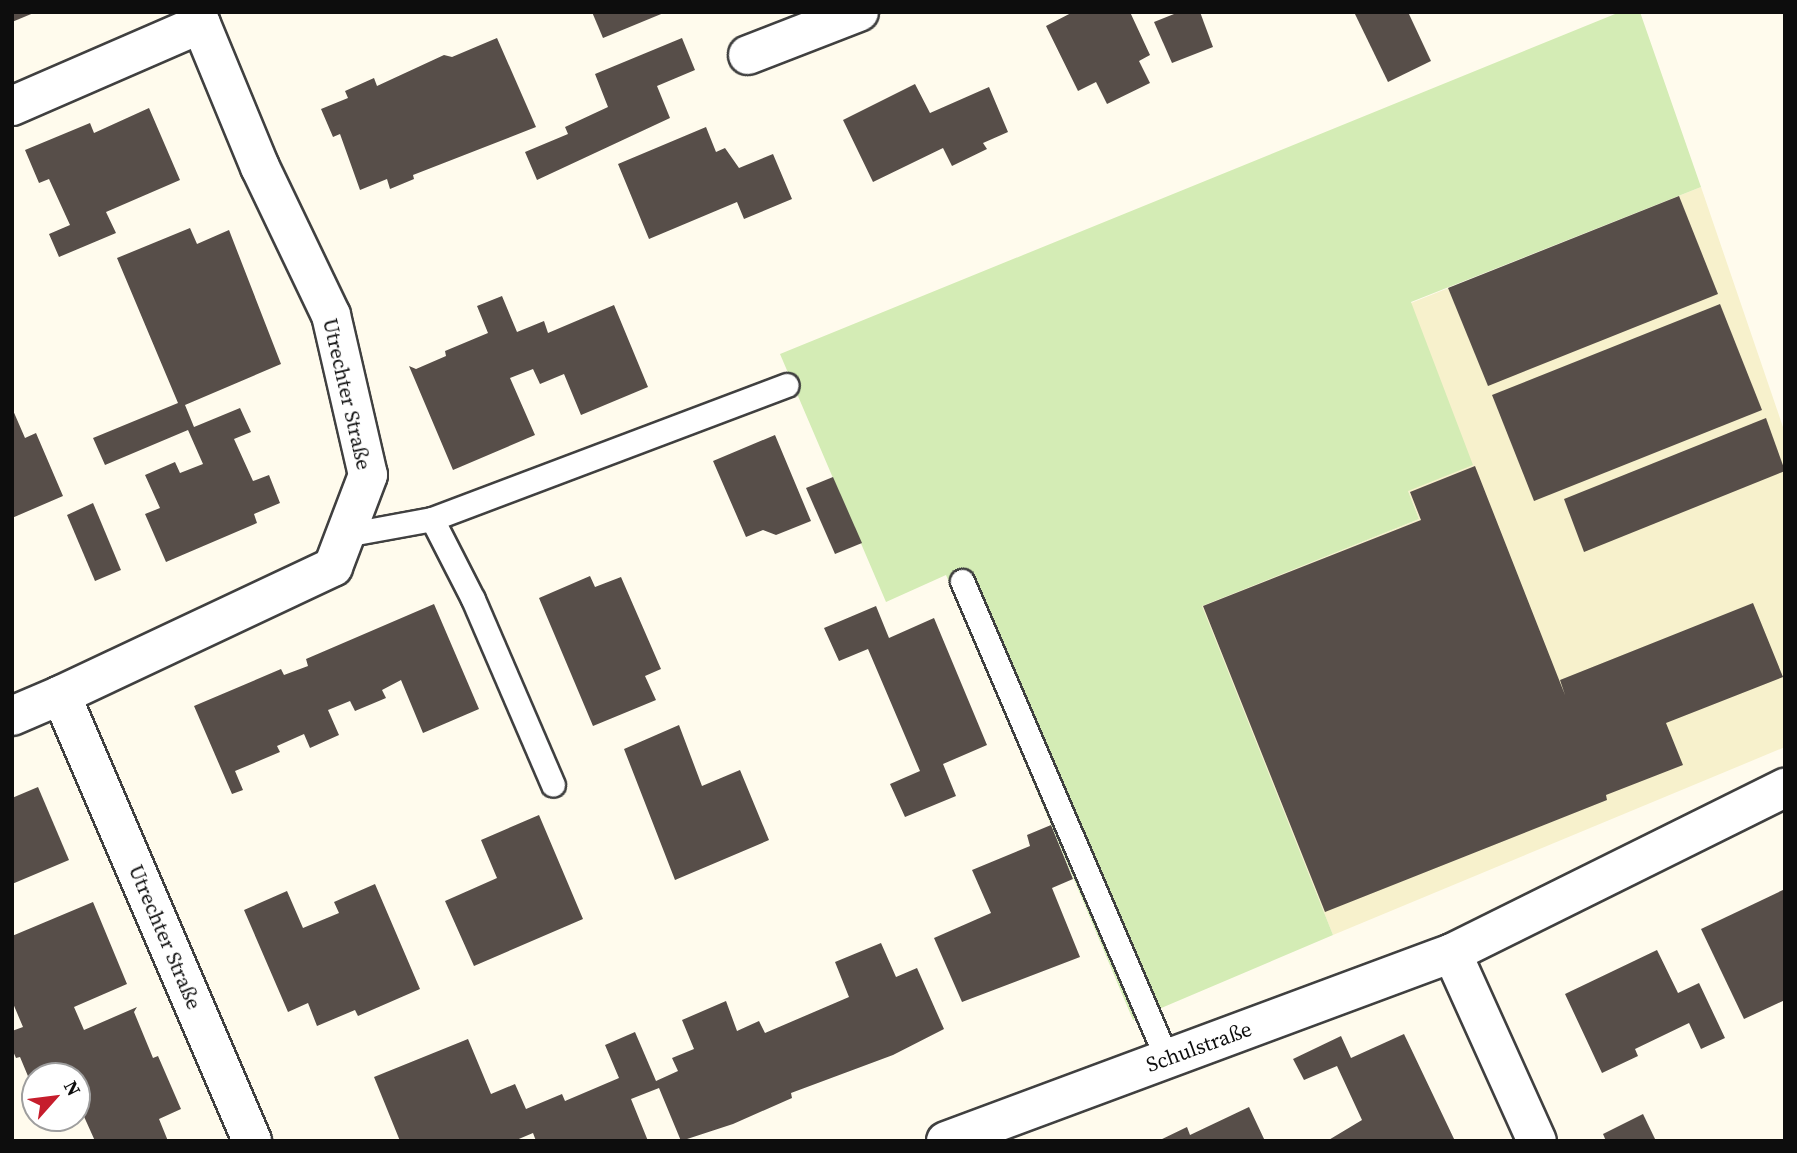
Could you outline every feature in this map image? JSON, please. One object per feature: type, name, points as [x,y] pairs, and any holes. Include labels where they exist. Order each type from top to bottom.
[{"type":"street","points":[[748,55],[859,12]]},
{"type":"street","name":"Utrechter Straße","points":[[12,106],[199,18],[260,167],[331,315],[368,475],[333,567],[12,716]]},
{"type":"street","name":"Utrechter Straße","points":[[61,695],[252,1141]]},
{"type":"street","name":"Schulstraße","points":[[946,1141],[1452,953],[1785,788]]},
{"type":"street","points":[[1452,953],[1537,1141]]},
{"type":"lane","points":[[345,535],[432,519],[786,385]]},
{"type":"lane","points":[[432,519],[473,599],[552,785]]},
{"type":"lane","points":[[962,581],[1167,1059]]},
{"type":"shaded area","points":[[1701,187],[1785,433],[1785,747],[1333,935],[1202,606],[1419,519],[1408,491],[1411,303]]},
{"type":"green space","points":[[1620,12],[1640,12],[1701,187],[1411,302],[1473,465],[1408,491],[1419,519],[1202,606],[1333,935],[1133,1020],[946,575],[886,602],[780,354]]},
{"type":"building","points":[[12,12],[36,12],[12,22]]},
{"type":"building","points":[[592,12],[666,12],[603,38]]},
{"type":"building","points":[[1073,12],[1130,12],[1150,55],[1139,61],[1150,83],[1107,104],[1096,82],[1078,91],[1046,26]]},
{"type":"building","points":[[1179,12],[1200,12],[1213,47],[1172,63],[1154,22]]},
{"type":"building","points":[[1354,12],[1408,12],[1431,61],[1388,82]]},
{"type":"building","points":[[497,38],[536,127],[413,175],[414,179],[390,189],[387,179],[360,190],[340,134],[333,137],[321,109],[348,98],[345,91],[374,78],[377,86],[444,55],[452,57]]},
{"type":"building","points":[[682,38],[695,70],[657,86],[670,118],[537,180],[525,152],[568,134],[565,127],[608,107],[595,74]]},
{"type":"building","points":[[915,84],[930,113],[989,87],[1008,132],[983,143],[987,149],[952,166],[943,148],[873,182],[843,120]]},
{"type":"building","points":[[149,108],[180,180],[106,212],[116,233],[59,257],[49,234],[70,225],[49,179],[39,183],[25,150],[90,123],[94,133]]},
{"type":"building","points":[[706,127],[716,152],[725,148],[739,168],[773,154],[792,199],[744,219],[737,202],[649,239],[618,164]]},
{"type":"building","points":[[1679,196],[1718,294],[1488,386],[1448,288]]},
{"type":"building","points":[[190,228],[197,244],[229,230],[281,364],[185,405],[194,427],[240,408],[251,432],[234,439],[253,481],[269,475],[280,503],[254,514],[257,523],[166,562],[145,514],[160,508],[145,475],[175,462],[180,473],[203,464],[188,430],[105,465],[93,438],[178,403],[117,258]]},
{"type":"building","points":[[502,296],[517,332],[544,321],[548,333],[614,305],[648,387],[581,415],[564,374],[540,384],[533,369],[510,378],[535,435],[453,470],[409,366],[416,369],[446,356],[445,351],[488,333],[477,306]]},
{"type":"building","points":[[1720,304],[1762,410],[1534,501],[1492,395]]},
{"type":"building","points":[[12,408],[25,438],[36,433],[63,496],[12,518]]},
{"type":"building","points":[[1766,418],[1785,471],[1584,552],[1564,499]]},
{"type":"building","points":[[775,435],[811,521],[776,535],[763,530],[746,537],[713,461]]},
{"type":"building","points":[[1475,466],[1565,695],[1560,680],[1753,603],[1783,677],[1666,723],[1683,765],[1606,795],[1607,800],[1325,912],[1203,606],[1421,520],[1410,492]]},
{"type":"building","points":[[833,477],[862,543],[835,554],[806,488]]},
{"type":"building","points":[[93,503],[121,570],[95,581],[67,515]]},
{"type":"building","points":[[590,576],[595,587],[621,577],[661,669],[645,676],[656,700],[593,726],[539,598]]},
{"type":"building","points":[[434,604],[479,709],[423,733],[401,680],[382,690],[386,698],[355,711],[350,701],[328,710],[339,735],[310,748],[304,734],[277,746],[280,752],[235,771],[243,790],[232,794],[194,706],[281,669],[284,675],[308,666],[306,659]]},
{"type":"building","points":[[876,606],[889,638],[934,618],[987,745],[943,764],[956,796],[905,817],[890,784],[920,771],[868,649],[839,661],[824,628]]},
{"type":"building","points":[[679,725],[702,786],[740,770],[769,840],[675,880],[624,749]]},
{"type":"building","points":[[38,787],[69,860],[12,884],[12,798]]},
{"type":"building","points":[[539,815],[583,919],[474,966],[445,901],[497,878],[481,840]]},
{"type":"building","points":[[1051,825],[1073,879],[1052,888],[1080,957],[962,1002],[934,938],[991,913],[972,870],[1030,846],[1027,835]]},
{"type":"building","points":[[375,884],[420,989],[358,1016],[355,1010],[317,1026],[308,1003],[288,1012],[244,910],[287,891],[303,928],[339,913],[334,902]]},
{"type":"building","points":[[1785,889],[1785,1000],[1744,1019],[1701,929]]},
{"type":"building","points":[[93,902],[127,984],[74,1007],[84,1030],[137,1007],[134,1012],[153,1058],[158,1056],[181,1109],[159,1119],[168,1141],[95,1141],[91,1132],[91,1062],[22,1062],[20,1057],[16,1058],[12,1049],[12,1031],[23,1027],[12,1001],[12,936]]},
{"type":"building","points":[[881,943],[896,977],[917,968],[944,1029],[893,1055],[791,1093],[792,1098],[733,1124],[681,1141],[659,1088],[631,1099],[648,1141],[536,1141],[533,1133],[514,1141],[400,1141],[374,1077],[468,1039],[491,1094],[515,1084],[526,1109],[562,1094],[565,1101],[619,1078],[605,1045],[635,1032],[656,1081],[678,1071],[672,1058],[694,1049],[682,1020],[726,1001],[737,1031],[759,1021],[765,1033],[849,997],[835,962]]},
{"type":"building","points":[[1657,950],[1678,993],[1699,983],[1725,1038],[1701,1049],[1689,1023],[1635,1049],[1638,1056],[1602,1073],[1565,994]]},
{"type":"building","points":[[1404,1034],[1455,1141],[1327,1141],[1362,1120],[1337,1066],[1304,1080],[1293,1059],[1341,1036],[1351,1058]]},
{"type":"building","points":[[1249,1107],[1265,1141],[1158,1141],[1187,1127],[1190,1135]]},
{"type":"building","points":[[1643,1114],[1656,1141],[1606,1141],[1603,1134]]}]
